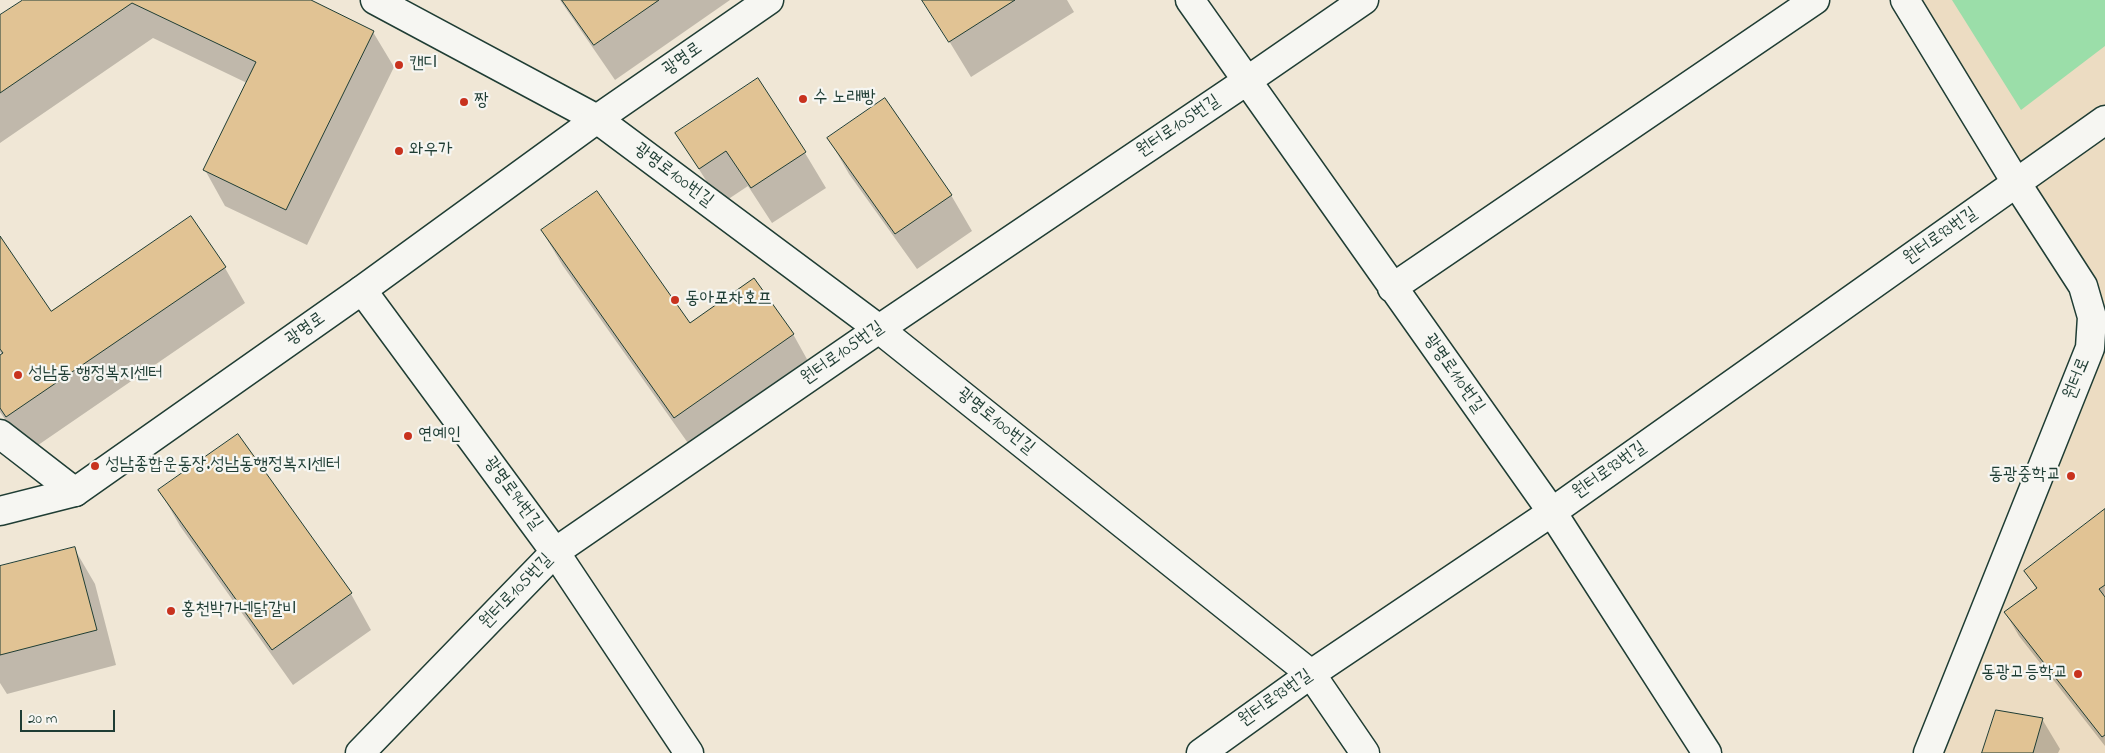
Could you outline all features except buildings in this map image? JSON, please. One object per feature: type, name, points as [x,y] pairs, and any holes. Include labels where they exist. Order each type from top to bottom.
[{"type":"street","points":[[375,0],[597,119]]},
{"type":"street","name":"광명로","points":[[0,511],[75,492],[362,290],[597,119],[769,0]]},
{"type":"street","name":"광명로110번길","points":[[1190,0],[1552,512],[1707,753]]},
{"type":"street","name":"원터로105번길","points":[[360,753],[555,552],[879,329],[1364,0]]},
{"type":"street","points":[[1392,288],[1815,0]]},
{"type":"street","name":"원터로","points":[[1905,0],[2017,184],[2083,286],[2092,317],[2090,348],[1928,753]]},
{"type":"street","name":"광명로100번길","points":[[597,119],[879,329],[1311,674],[1365,753]]},
{"type":"street","name":"원터로93번길","points":[[1201,753],[1311,674],[1552,512],[2105,120]]},
{"type":"street","name":"광명로94번길","points":[[362,290],[555,552],[689,753]]},
{"type":"street","points":[[0,434],[75,492]]},
{"type":"shaded area","points":[[1911,0],[2105,0],[2105,106],[2019,169]]},
{"type":"shaded area","name":"동광중학교","points":[[2105,120],[2105,753],[1928,753],[2091,333],[2017,184]]},
{"type":"green space","points":[[1952,0],[2105,0],[2105,46],[2021,110]]},
{"type":"place","name":"캔디","points":[[399,65]]},
{"type":"place","name":"수 노래빵","points":[[803,99]]},
{"type":"place","name":"짱","points":[[464,102]]},
{"type":"place","name":"와우가","points":[[399,151]]},
{"type":"place","name":"동아포차호프","points":[[675,300]]},
{"type":"place","name":"성남동 행정복지센터","points":[[18,375]]},
{"type":"place","name":"연예인","points":[[408,436]]},
{"type":"place","name":"성남종합운동장.성남동행정복지센터","points":[[95,466]]},
{"type":"place","name":"동광중학교","points":[[2071,476]]},
{"type":"place","name":"홍천박가네닭갈비","points":[[171,611]]},
{"type":"place","name":"동광고등학교","points":[[2078,674]]}]
